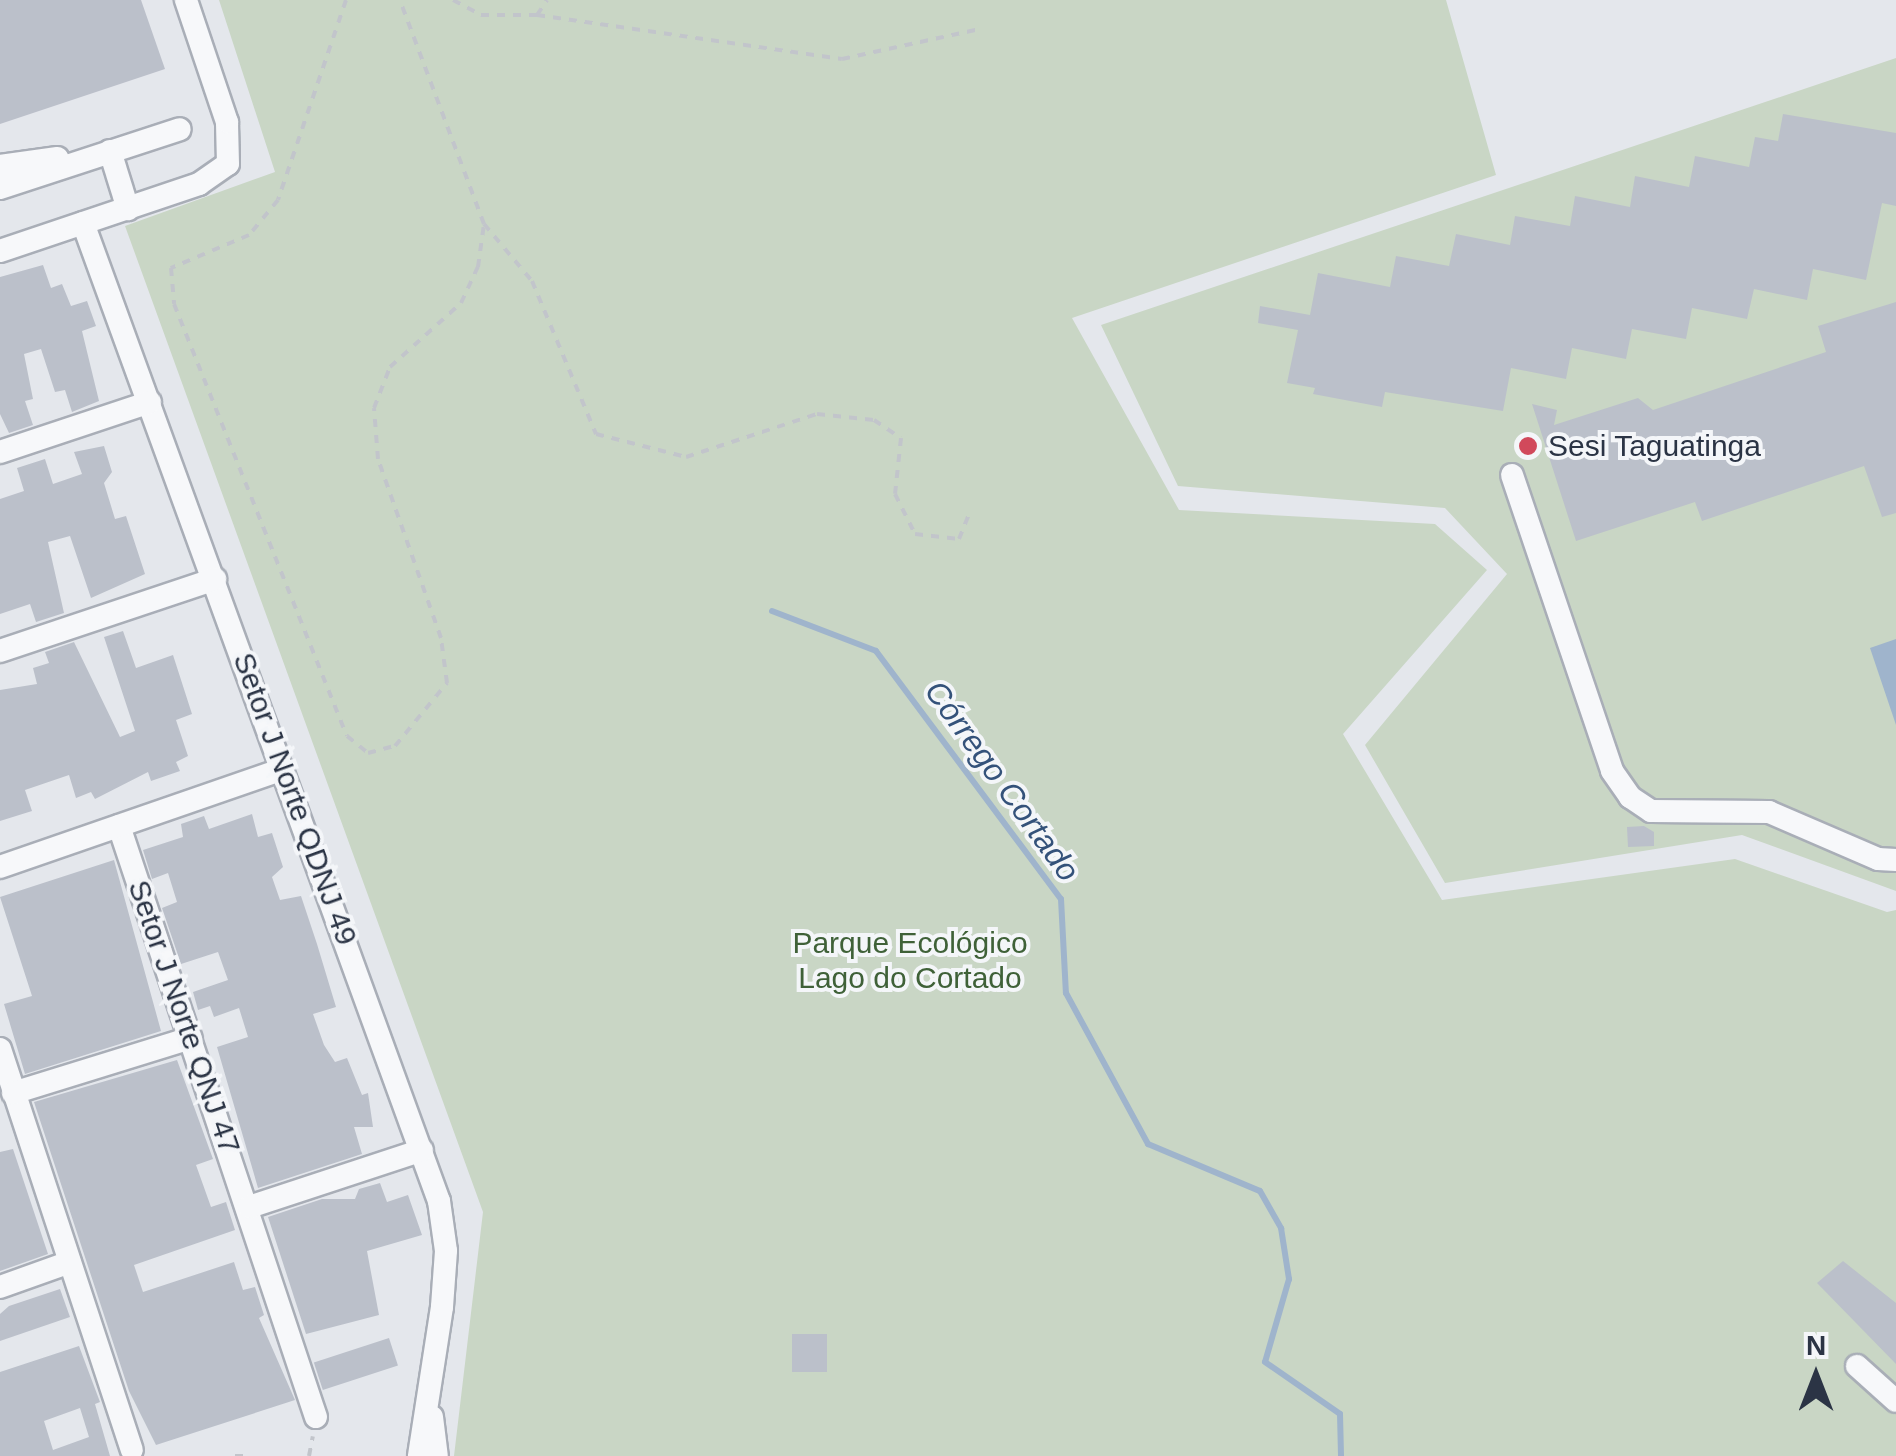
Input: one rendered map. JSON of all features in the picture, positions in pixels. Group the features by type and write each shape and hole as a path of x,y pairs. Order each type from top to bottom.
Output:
{"street":[{"path":"0,251 219,176 232,143 186,0"},
{"path":"0,188 180,129"},
{"path":"110,151 128,208"},
{"path":"0,166 110,151"},
{"name":"Setor J Norte QDNJ 49","path":"84,224 445,1222 446,1250 426,1384"},
{"path":"0,452 150,402"},
{"path":"1512,475 1612,770 1630,797 1651,811 1768,812 1878,859 1896,860"},
{"path":"0,651 215,579"},
{"path":"0,866 283,768"},
{"name":"Setor J Norte QNJ 47","path":"120,826 250,1208 316,1417"},
{"path":"14,1093 191,1038"},
{"path":"0,1049 132,1450"},
{"path":"250,1208 422,1150"},
{"path":"0,1287 70,1262"},
{"path":"1857,1366 1896,1401"},
{"path":"420,1456 426,1384"},
{"path":"426,1384 437,1456"}],"path":[{"path":"346,0 278,200 250,235 171,268 174,304 347,736 368,753 395,746 447,683 441,638 378,459 374,408 390,367 461,303 478,267 484,224"},
{"path":"400,0 484,224 532,281 596,434 686,456 817,414 874,420 901,438 895,494 915,534 959,540 970,512"},
{"path":"453,0 481,15 537,15 842,59 980,28"},
{"path":"537,15 548,0"},
{"path":"235,1456 245,1456"}],"green space":[{"name":"Parque Ecológico Lago do Cortado","path":"219,0 1446,0 1496,175 1072,318 1179,510 1435,524 1487,570 1343,734 1442,900 1735,859 1887,912 1896,910 1896,1456 454,1456 483,1212 125,226 275,172"},
{"name":"Sesi Taguatinga","path":"1896,58 1896,891 1742,835 1445,883 1365,745 1507,574 1445,508 1178,486 1101,325"}],"water":[{"path":"1896,639 1896,725 1870,648"}],"building":[{"path":"0,0 141,0 165,69 0,124"},
{"path":"1783,114 1896,133 1896,206 1882,203 1866,280 1813,269 1807,300 1754,289 1747,319 1692,308 1686,339 1632,329 1626,359 1572,348 1566,379 1511,368 1503,411 1385,392 1382,407 1313,394 1315,388 1287,383 1298,330 1258,323 1260,306 1310,315 1318,273 1390,287 1396,256 1449,266 1456,234 1510,245 1515,216 1570,226 1575,196 1630,207 1635,176 1689,187 1695,156 1749,167 1755,137 1778,141"},
{"path":"43,265 51,288 62,284 71,306 87,301 96,326 82,331 99,401 72,412 65,390 55,392 41,349 24,354 33,399 25,401 33,425 9,433 0,414 0,277"},
{"path":"1896,302 1896,513 1882,517 1864,466 1702,521 1695,502 1576,541 1532,404 1557,410 1554,425 1638,398 1653,410 1826,352 1818,326"},
{"path":"104,446 112,472 104,483 115,519 126,516 145,574 91,598 70,536 48,542 64,613 36,622 30,604 0,614 0,499 24,491 17,468 45,459 53,484 82,474 74,452"},
{"path":"123,631 136,668 173,655 192,714 176,720 188,756 176,762 180,771 151,781 148,772 95,799 91,792 76,798 69,775 25,790 32,811 0,821 0,690 37,684 33,668 49,663 45,652 74,642 120,737 135,731 104,637"},
{"path":"252,814 258,837 272,833 283,867 272,877 280,900 301,896 317,944 336,1007 313,1014 324,1045 335,1062 347,1058 362,1095 368,1093 373,1127 354,1127 362,1154 258,1188 217,1047 248,1037 239,1008 214,1017 210,1006 198,1010 193,992 228,980 218,952 181,964 162,908 177,902 168,873 152,879 143,850 183,837 181,824 204,816 209,829"},
{"path":"1644,826 1654,832 1654,846 1628,847 1627,827"},
{"path":"114,860 161,1031 25,1074 4,1004 32,996 0,897"},
{"path":"177,1060 213,1159 196,1165 211,1207 226,1202 235,1230 134,1265 143,1292 234,1262 243,1290 255,1287 264,1315 259,1318 295,1400 156,1445 129,1391 34,1102"},
{"path":"13,1149 48,1254 0,1271 0,1152"},
{"path":"380,1183 387,1202 408,1195 422,1235 367,1251 379,1315 306,1334 268,1217 322,1199 355,1199 359,1189"},
{"path":"1843,1261 1896,1303 1896,1364 1817,1283"},
{"path":"60,1289 70,1317 0,1341 0,1314 9,1306"},
{"path":"792,1334 827,1334 827,1372 792,1372"},
{"path":"389,1338 398,1366 323,1390 314,1362"},
{"path":"79,1346 100,1402 95,1404 110,1456 0,1456 0,1372","holes":["80,1408 89,1437 53,1450 44,1421"]}],"waterway":[{"name":"Córrego Cortado","path":"772,611 876,651 1061,899 1066,993 1148,1144 1260,1191 1281,1228 1289,1279 1265,1362 1340,1414 1341,1456"}],"place":[{"name":"Sesi Taguatinga","path":"1528,446"}]}
